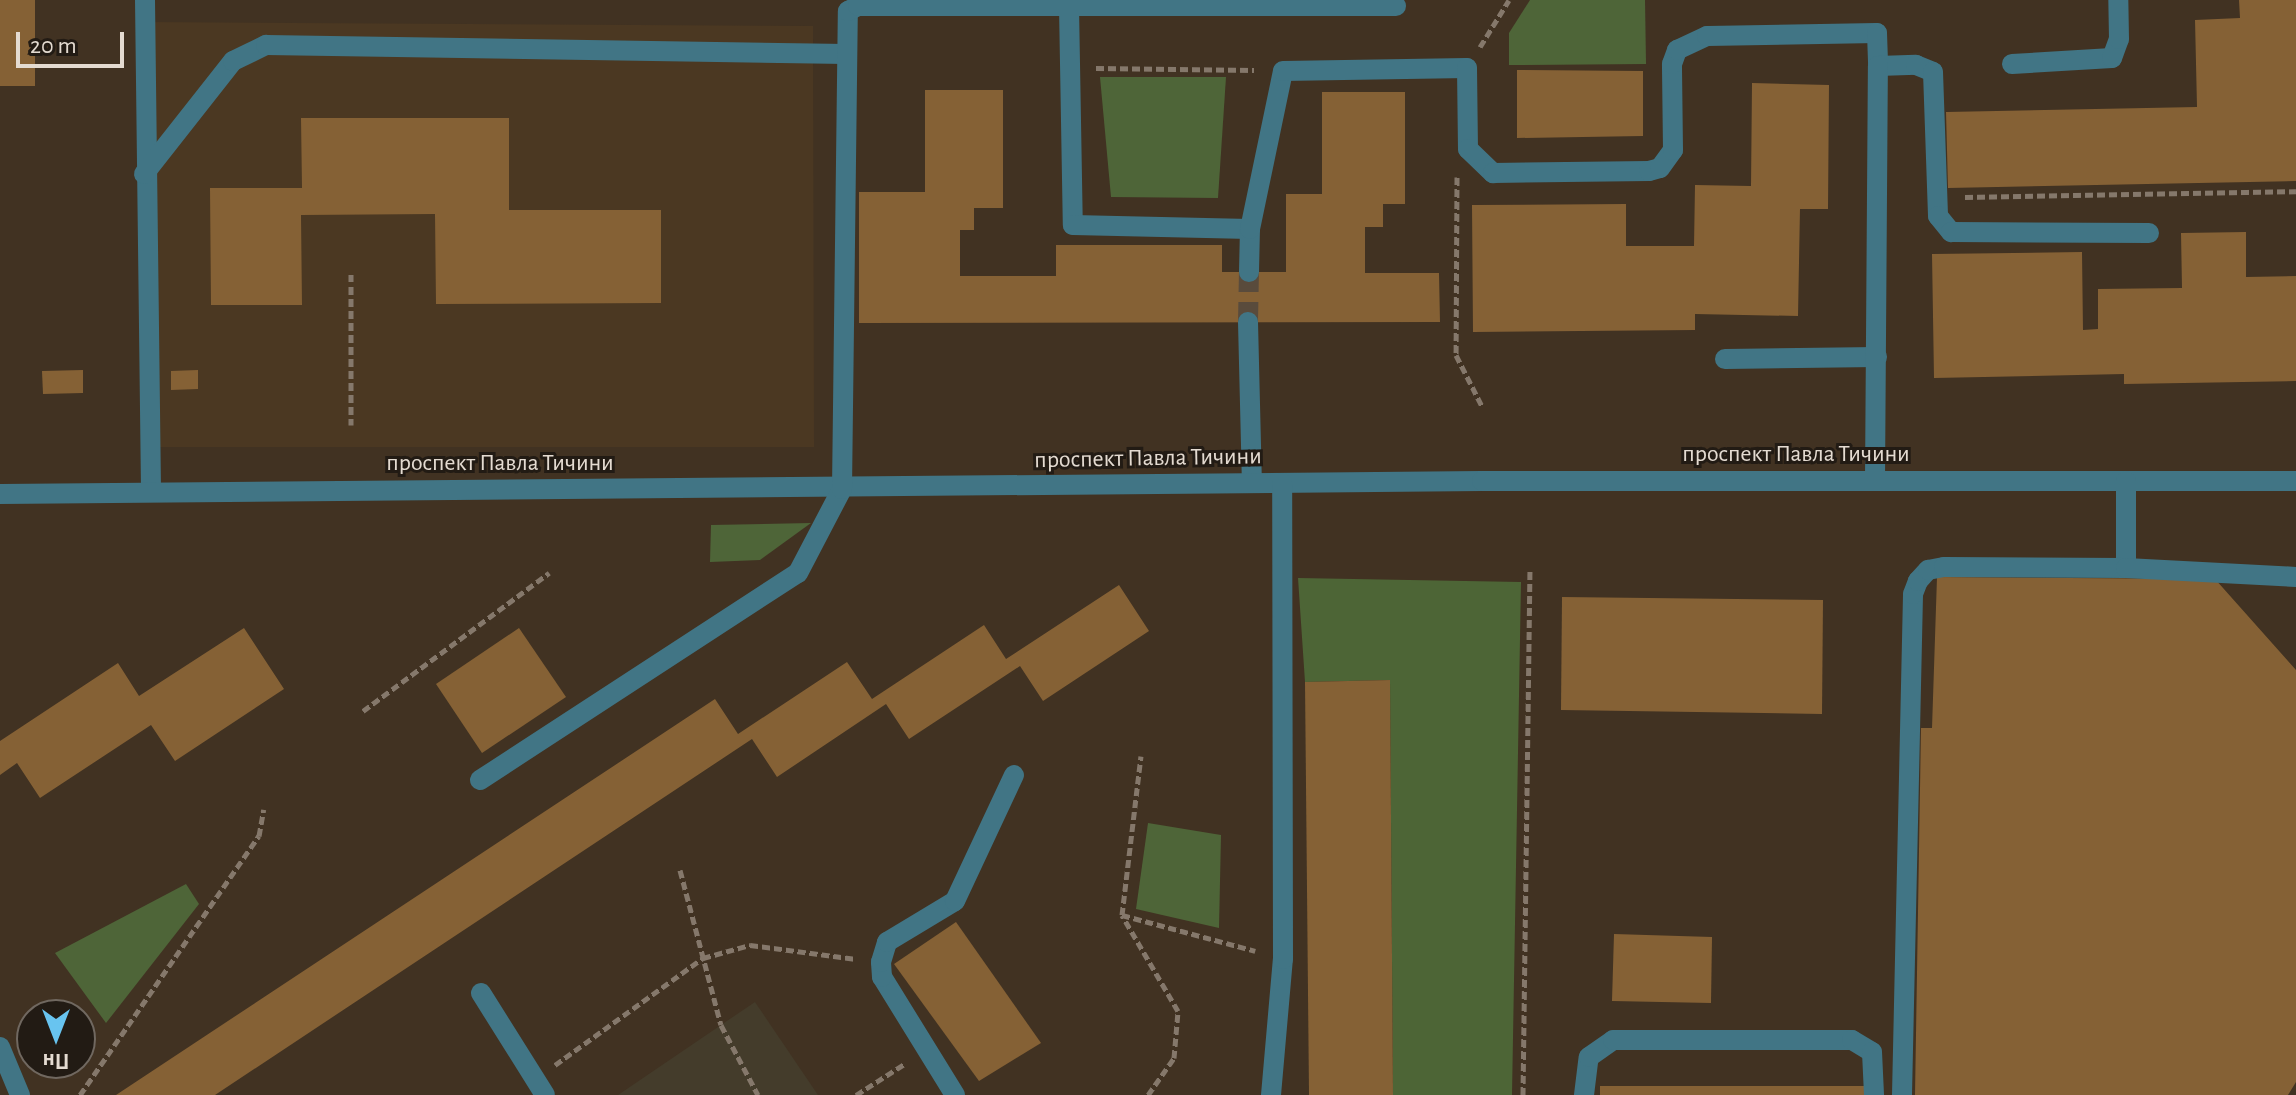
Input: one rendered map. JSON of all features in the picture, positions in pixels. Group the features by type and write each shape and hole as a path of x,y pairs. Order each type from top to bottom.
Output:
{"street":[{"path":"145,0 144,174 151,492"},
{"path":"2012,64 2112,58 2119,39 2118,0"},
{"path":"480,780 798,573 842,489 847,17 858,6 1396,6"},
{"path":"1069,6 1073,225 1250,229"},
{"path":"1249,272 1250,229 1283,71 1467,68 1468,149 1493,173 1660,168 1673,150 1672,64 1677,50 1707,36 1877,33 1875,481"},
{"path":"144,174 233,61 266,45 846,54"},
{"path":"1878,66 1916,65 1933,72 1942,225 1961,235 2149,233"},
{"path":"1248,322 1252,483"},
{"path":"1725,359 1877,357"},
{"path":"2126,481 2126,568"},
{"name":"проспект Павла Тичини","path":"0,494 1252,483 2296,481"},
{"path":"1271,1095 1283,959 1282,483"},
{"path":"1902,1095 1913,594 1918,581 1928,570 1944,567 2126,568 2296,577"},
{"path":"955,1095 882,977 881,962 887,942 955,901 1014,775"},
{"path":"481,993 540,1087"},
{"path":"1584,1095 1589,1057 1613,1040 1836,1040 1865,1043 1872,1052 1874,1095"},
{"path":"0,1047 20,1095"}],"path":[{"path":"1467,68 1509,0"},
{"path":"1072,67 1283,71"},
{"path":"1468,149 1457,159 1456,355 1482,406"},
{"path":"1938,197 2296,191"},
{"path":"351,274 351,425"},
{"path":"1523,1095 1530,568"},
{"path":"363,711 549,573"},
{"path":"1141,756 1122,915 1178,1011 1174,1058 1148,1095"},
{"path":"80,1095 259,836 264,809"},
{"path":"680,870 721,1025 758,1095"},
{"path":"1122,915 1283,959"},
{"path":"540,1087 703,958 750,945 881,962"},
{"path":"856,1095 926,1049"}],"shaded area":[{"path":"142,22 813,26 814,447 150,447"},
{"path":"755,1002 818,1095 618,1095 721,1025"}],"green space":[{"path":"1530,0 1645,0 1646,64 1509,65 1509,33"},
{"path":"1100,77 1226,77 1218,198 1111,197"},
{"path":"811,523 760,560 710,562 711,525"},
{"path":"1298,578 1521,582 1512,1095 1393,1095 1390,680 1305,682"},
{"path":"1148,823 1221,835 1219,928 1136,909"},
{"path":"186,884 199,904 106,1023 96,1009 96,999 89,999 55,953"}],"building":[{"path":"0,0 35,0 35,86 0,86"},
{"path":"2239,0 2296,0 2296,181 1948,188 1946,112 2197,107 2195,20 2240,18"},
{"path":"1517,70 1643,71 1643,136 1517,138"},
{"path":"1752,83 1829,85 1828,209 1800,209 1798,316 1695,314 1695,330 1473,332 1472,205 1626,204 1626,246 1694,246 1695,185 1751,186"},
{"path":"925,90 1003,90 1003,208 974,208 974,230 960,230 960,276 1056,276 1056,245 1222,245 1222,272 1286,272 1286,194 1322,194 1322,92 1405,92 1405,204 1383,204 1383,227 1365,227 1365,273 1439,273 1440,322 859,323 859,192 925,192"},
{"path":"301,118 509,118 509,210 661,210 661,303 436,304 435,214 301,215 302,305 211,305 210,188 302,188"},
{"path":"2246,232 2246,277 2296,276 2296,381 2124,384 2124,374 1934,378 1932,254 2082,252 2083,330 2098,329 2098,289 2182,288 2181,233"},
{"path":"83,370 83,393 43,394 42,371"},
{"path":"198,370 198,389 171,390 171,371"},
{"path":"1937,577 2215,579 2296,670 2296,1082 2288,1095 1915,1095 1921,728 1932,728"},
{"path":"1119,585 1149,631 1043,701 1020,666 909,739 886,704 777,777 752,739 215,1095 116,1095 715,699 738,734 847,662 872,699 984,625 1006,659"},
{"path":"1562,597 1823,600 1822,714 1561,710"},
{"path":"244,628 284,689 175,761 151,725 40,798 17,763 0,775 0,741 118,663 139,696"},
{"path":"519,628 566,697 482,753 436,684"},
{"path":"1390,680 1393,1095 1309,1095 1305,682"},
{"path":"956,922 1041,1043 979,1081 894,964"},
{"path":"1614,934 1712,937 1711,1003 1612,1001"},
{"path":"1600,1086 1865,1086 1865,1095 1600,1095"}],"tunnel":[{"path":"1248,322 1249,272"}]}
